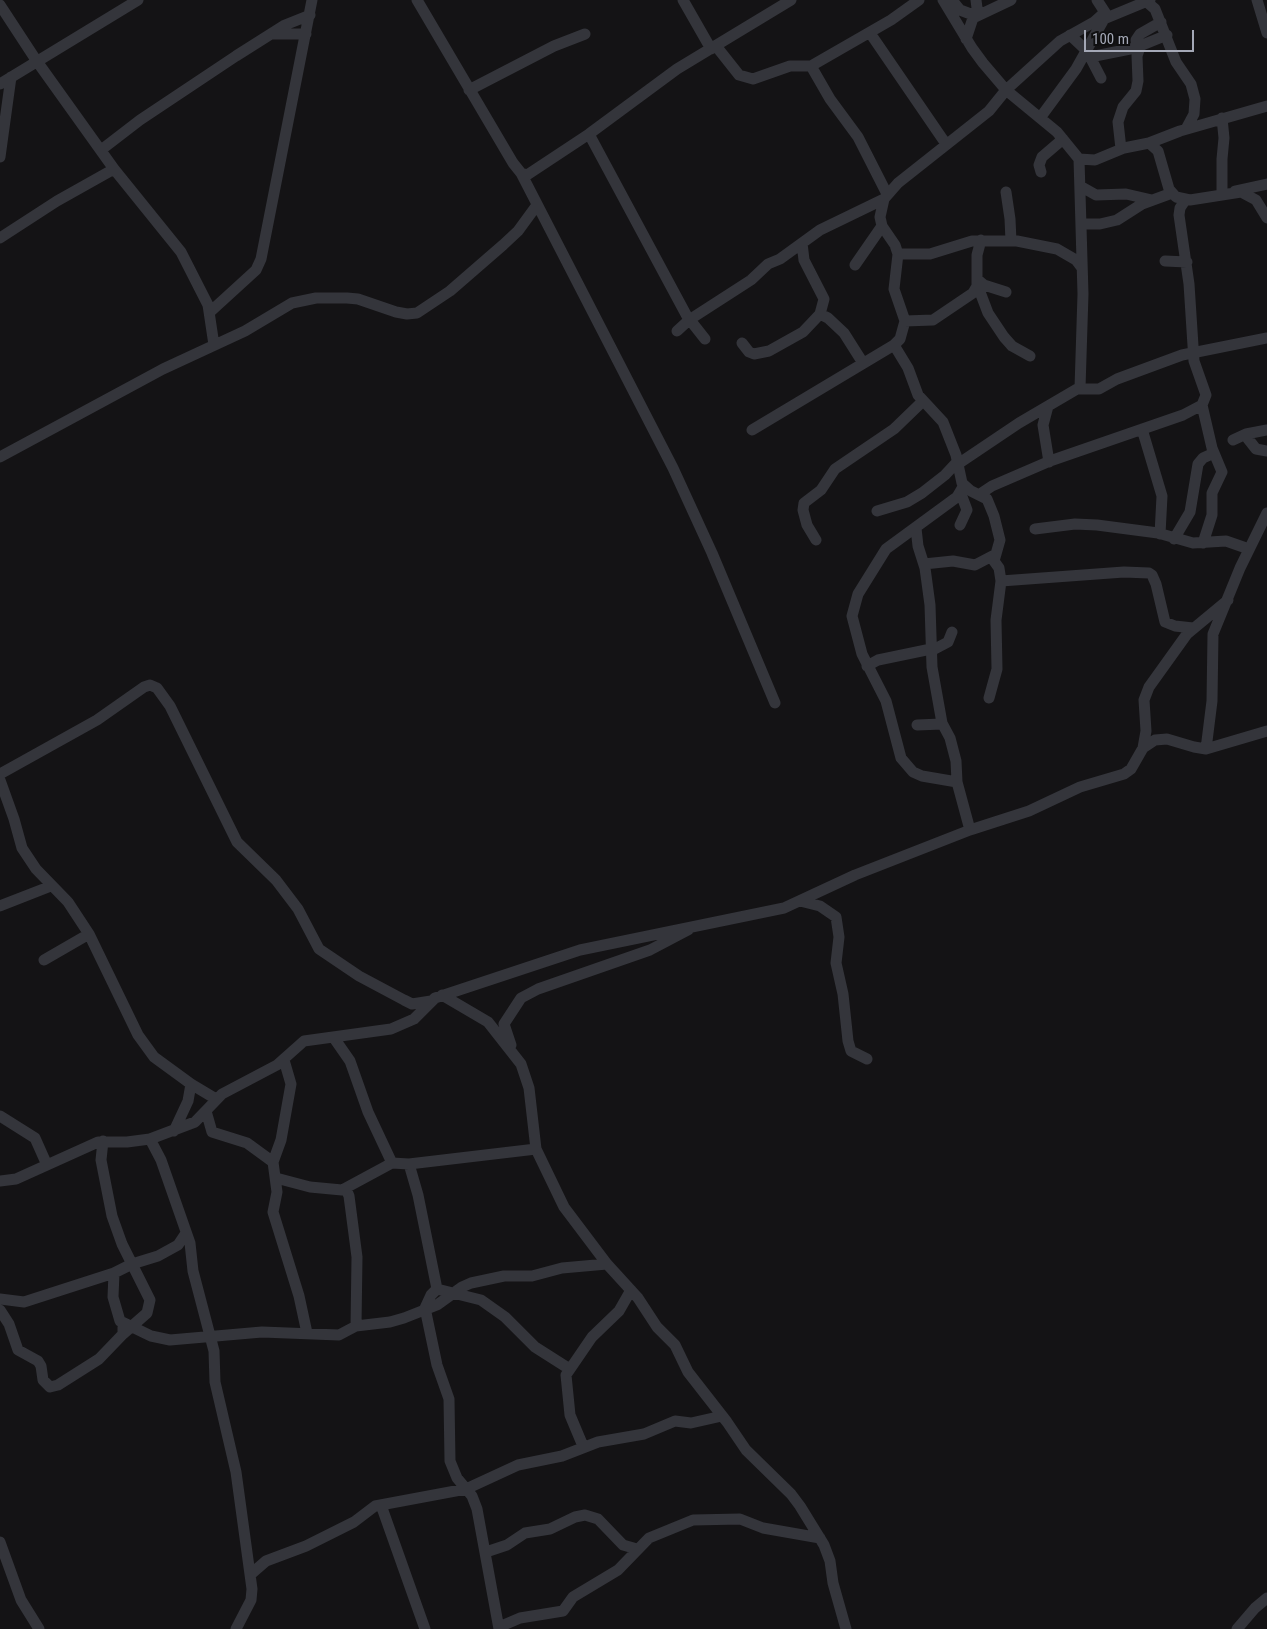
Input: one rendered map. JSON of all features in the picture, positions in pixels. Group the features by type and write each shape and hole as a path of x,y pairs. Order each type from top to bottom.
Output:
{"street":[{"path":"0,84 36,60 90,31 138,0"},
{"path":"210,312 256,270 261,259 312,0"},
{"path":"417,0 468,90 521,172 537,206 570,265 673,468 712,553 775,702"},
{"path":"683,0 713,47 733,68 748,79 790,66 811,66 870,33 919,0"},
{"path":"521,172 531,174 678,69 791,0"},
{"path":"943,0 966,39 1006,90 1063,139 1079,158 1082,268 1080,388"},
{"path":"952,0 960,10 978,15"},
{"path":"976,0 978,15"},
{"path":"966,39 969,25 978,15 1011,0"},
{"path":"1097,0 1106,15"},
{"path":"1257,0 1267,33"},
{"path":"677,331 689,320 737,290 768,264 780,259 820,230 886,196 946,144 989,112 1006,90 1060,41 1106,15 1153,3 1176,62 1191,84 1195,99 1194,112 1186,129"},
{"path":"0,4 36,60 114,169 181,252 210,312 214,345"},
{"path":"101,150 140,120 272,34 310,15"},
{"path":"1040,118 1088,54 1106,15"},
{"path":"1121,149 1118,122 1123,107 1136,91 1138,81 1138,47 1136,40 1140,34 1161,22"},
{"path":"870,33 946,144"},
{"path":"272,34 306,34"},
{"path":"468,90 554,46 585,34"},
{"path":"1070,35 1088,54 1100,78"},
{"path":"1088,54 1138,47 1167,35"},
{"path":"752,430 894,346 900,339 905,321 894,289 898,254 895,245 882,226 880,216 886,196 857,136 830,99 811,66"},
{"path":"0,157 11,77"},
{"path":"1079,158 1094,160 1121,149 1149,143 1186,129 1267,106"},
{"path":"1194,112 1202,120 1210,122"},
{"path":"1222,118 1224,138 1222,159 1226,193"},
{"path":"589,134 689,320 705,339"},
{"path":"1041,172 1039,165 1042,157 1063,139"},
{"path":"1149,143 1158,151 1172,193 1181,200 1241,192 1256,200 1267,218"},
{"path":"0,238 57,201 114,169"},
{"path":"1226,193 1248,186 1267,184"},
{"path":"1080,186 1096,194 1126,194 1152,200"},
{"path":"1006,192 1011,241"},
{"path":"1081,224 1100,224 1117,220 1152,200 1172,193"},
{"path":"980,494 992,486 1049,462 1193,411 1202,405 1206,395 1195,369 1187,262 1179,215 1180,208 1186,200"},
{"path":"0,457 270,317 292,303 316,298 358,299 396,312 417,313 450,291 518,231 537,206"},
{"path":"855,265 882,226"},
{"path":"898,254 930,254 962,243 981,240 1011,241 1057,250 1076,260 1082,268"},
{"path":"981,240 977,255 978,282 988,313 1012,346 1030,356"},
{"path":"742,343 749,352 754,354 769,351 803,332 820,314 824,300 804,260 802,243"},
{"path":"1165,261 1187,262"},
{"path":"905,321 933,320 974,293 978,282"},
{"path":"978,282 1006,292"},
{"path":"820,314 828,318 844,333 863,363"},
{"path":"877,511 904,504 922,494 958,463 1080,388 1099,389 1117,379 1194,353 1267,338"},
{"path":"894,346 908,368 915,390 943,422 958,463 967,510 960,524"},
{"path":"816,540 807,525 803,510 804,503 821,490 835,469 894,429 923,401"},
{"path":"1202,405 1222,476 1212,492 1212,515 1203,542"},
{"path":"1048,406 1043,425 1049,462"},
{"path":"1142,429 1162,496 1160,534"},
{"path":"1233,440 1267,430"},
{"path":"1245,435 1256,449 1267,451"},
{"path":"1174,540 1190,512 1200,461 1214,453"},
{"path":"962,490 980,494 990,502 1000,540 994,561 999,568 1001,581 996,620 997,668 989,698"},
{"path":"957,782 922,776 913,772 901,758 886,701 867,666 853,623 852,611 856,599 886,549 898,538 916,528 962,490"},
{"path":"1206,749 1212,701 1213,634 1249,549 1267,513"},
{"path":"1035,529 1075,524 1097,525 1160,534 1174,540 1193,543 1226,541 1249,549"},
{"path":"916,528 918,546 924,564 931,613 931,650 942,724 950,738 956,761 957,782 970,830"},
{"path":"924,564 953,561 974,565 996,554"},
{"path":"1001,581 1124,572 1149,573 1156,584 1165,622 1175,626 1193,628"},
{"path":"0,774 97,720 144,687 150,685 157,688 170,706 237,842 276,880 298,909 319,949 359,976 412,1004 430,1001 442,995 580,950 771,911 800,901 854,874 1029,810 1080,787 1124,774 1131,769 1143,748 1146,731 1144,700 1148,687 1193,628 1228,600"},
{"path":"867,666 878,660 931,650 948,642 952,632"},
{"path":"918,726 942,724"},
{"path":"1143,748 1155,740 1168,739 1206,749 1267,731"},
{"path":"0,780 22,848 36,869 68,902 89,934 138,1035 154,1057 191,1084 216,1099"},
{"path":"0,906 51,886"},
{"path":"800,901 820,906 836,917 839,937 836,963 843,994 848,1040 851,1051 867,1059"},
{"path":"513,1052 504,1026 521,998 538,989 650,950 700,924"},
{"path":"44,960 89,934"},
{"path":"442,995 488,1022 521,1064 529,1088 536,1149 564,1207 607,1264 632,1290 657,1327 675,1345 688,1372 746,1450 791,1494 820,1538 830,1560 832,1578 846,1629"},
{"path":"2,1181 47,1165 103,1141 127,1142 156,1138 196,1122 216,1099 232,1088 284,1060 304,1042 398,1027 418,1016 430,1001"},
{"path":"334,1038 350,1061 368,1112 392,1163"},
{"path":"284,1060 290,1074 290,1092 277,1154 273,1162 276,1178 274,1220 284,1246 307,1333"},
{"path":"174,1131 188,1101 191,1084"},
{"path":"206,1111 212,1132 247,1143 273,1162"},
{"path":"0,1116 35,1138 47,1165"},
{"path":"156,1138 158,1152 186,1233 193,1271 212,1338 215,1378 236,1472 247,1537 247,1562 251,1574 252,1596 236,1629"},
{"path":"0,1310 9,1324 18,1350 38,1361 41,1366 42,1380 50,1387 58,1385 99,1359 127,1328 146,1313 150,1300 132,1264 112,1216 101,1160 103,1141"},
{"path":"276,1178 321,1189 346,1189 392,1163 409,1164 536,1149"},
{"path":"80,1150 92,1153 101,1160"},
{"path":"409,1164 418,1195 437,1289"},
{"path":"346,1189 349,1196 357,1257 356,1326"},
{"path":"0,1299 18,1303 24,1302 114,1272 158,1256 178,1245 186,1233"},
{"path":"114,1272 114,1297 120,1320 127,1328 170,1340 212,1338 231,1334 288,1332 339,1335 356,1326 397,1320 436,1305 465,1286 504,1276 532,1276 562,1268 607,1264"},
{"path":"437,1289 482,1300 535,1347 568,1368"},
{"path":"437,1289 431,1294 425,1308 437,1366 449,1399 450,1461 457,1478 472,1496 477,1509 499,1628 520,1618 563,1611 573,1596 618,1570 651,1537 699,1520 740,1519 763,1528 820,1538"},
{"path":"568,1368 574,1365 597,1331 619,1310 632,1290"},
{"path":"288,1332 304,1320"},
{"path":"568,1368 565,1382 567,1402 570,1415 583,1446"},
{"path":"251,1574 266,1561 306,1546 354,1522 369,1508 466,1488 518,1465 562,1456 583,1446 644,1434 675,1421 691,1423 722,1416"},
{"path":"380,1506 425,1629"},
{"path":"486,1552 507,1545 525,1533 550,1529 575,1517 585,1515 598,1519 623,1544 637,1549"},
{"path":"0,1542 21,1600 39,1629"},
{"path":"1237,1629 1255,1608 1267,1598"}]}
